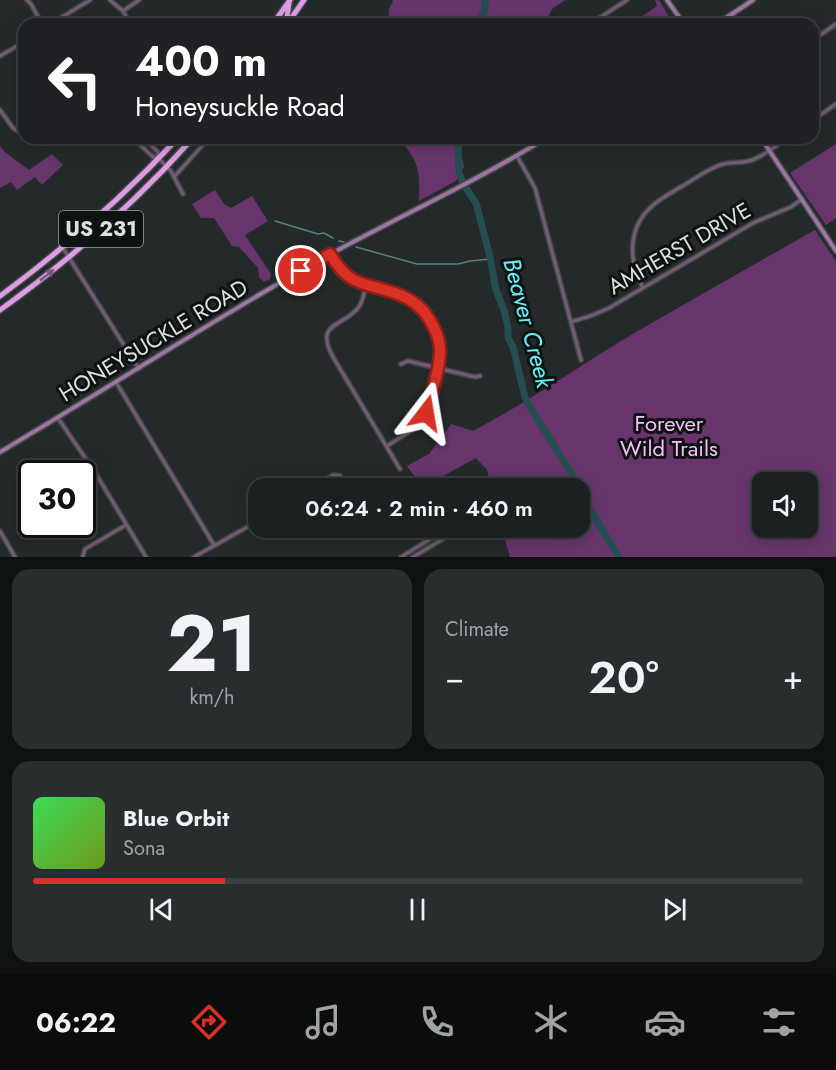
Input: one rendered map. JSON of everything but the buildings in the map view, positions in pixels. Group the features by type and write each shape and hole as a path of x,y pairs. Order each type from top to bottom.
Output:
{"highway":[{"path":"291,18 304,0"},
{"path":"287,18 289,1"},
{"path":"279,18 289,1"},
{"name":"US 231","path":"0,296 62,248 173,144"},
{"name":"US 231","path":"0,310 69,257 122,210 188,144"}],"main road":[{"path":"667,0 680,18"},
{"path":"726,18 753,0"},
{"name":"HONEYSUCKLE ROAD","path":"0,452 330,254 536,144"},
{"path":"765,144 836,251"}],"street":[{"path":"27,0 39,18"},
{"path":"61,18 90,0"},
{"path":"110,0 123,11 127,18"},
{"path":"123,11 139,0"},
{"path":"599,18 627,0"},
{"path":"819,36 836,24"},
{"path":"0,56 18,46"},
{"path":"819,116 836,104"},
{"path":"0,110 18,131"},
{"path":"139,144 167,167 183,194"},
{"path":"150,144 158,152 159,159"},
{"path":"174,177 204,144"},
{"path":"643,288 634,266 632,252 635,233 645,213 661,199 714,168 728,163 747,162 778,144"},
{"path":"517,156 535,188 581,360"},
{"name":"AMHERST DRIVE","path":"571,322 601,312 753,223 791,207 802,199"},
{"path":"62,248 139,369"},
{"path":"330,254 348,277 414,302 431,323 440,346 428,406 421,422 387,446"},
{"path":"366,285 359,307 330,330 327,335 327,345 400,469"},
{"path":"401,364 408,361 475,377 480,376"},
{"path":"116,382 214,545"},
{"path":"58,418 96,474 146,557"},
{"path":"328,478 333,475 340,476"},
{"path":"83,556 85,549 126,525"},
{"path":"194,557 248,526"},
{"path":"0,531 15,557"},
{"path":"401,557 432,538"},
{"path":"413,557 445,538"}],"green space":[{"path":"392,0 565,0 552,9 548,18 389,18"},
{"path":"655,0 659,0 668,18 640,18 657,6"},
{"path":"403,144 462,144 464,167 456,181 419,201 417,166"},
{"path":"836,144 836,218 826,225 790,173"},
{"path":"0,146 29,170 52,154 63,165 42,185 35,177 17,190 11,182 0,188"},
{"path":"215,190 224,204 231,208 252,196 268,221 245,235 271,274 270,279 264,282 259,277 258,268 239,247 232,246 214,218 201,218 192,204"},
{"name":"Forever Wild Trails","path":"815,230 836,261 836,557 510,557 505,538 590,538 590,478 489,478 487,470 476,458 438,478 416,478 407,466 429,454 451,424 473,431 693,299"}],"waterway":[{"name":"Beaver Creek","path":"481,18 485,9 485,0"},
{"name":"Beaver Creek","path":"458,144 459,172 462,181"},
{"name":"Beaver Creek","path":"466,188 476,203 496,290 504,310 508,338 513,347 525,397 619,557"},
{"path":"275,221 318,234 324,233 333,238"},
{"path":"339,241 344,242"},
{"path":"356,247 417,264 458,264 490,259"}],"route":[{"path":"301,271 330,254 352,280 395,293 419,306 431,323 440,346 426,413"}]}
